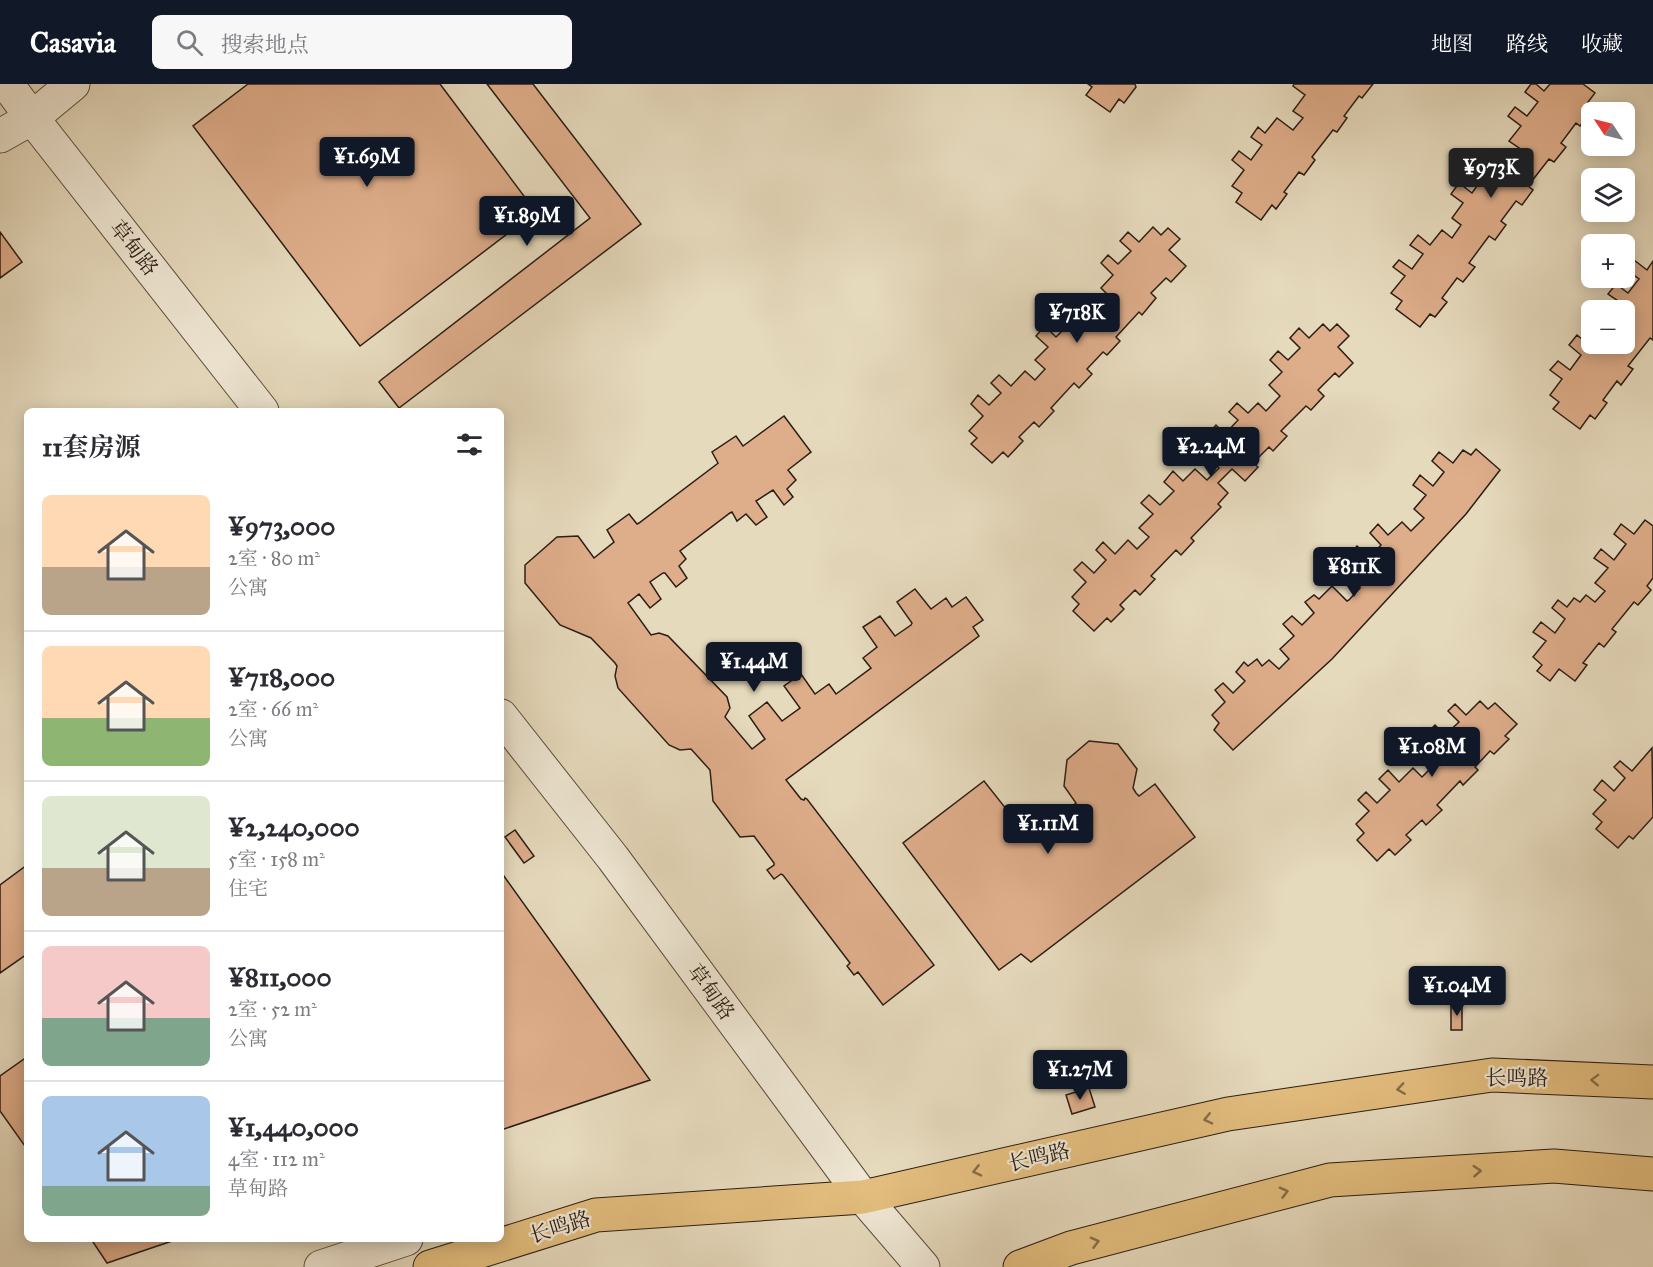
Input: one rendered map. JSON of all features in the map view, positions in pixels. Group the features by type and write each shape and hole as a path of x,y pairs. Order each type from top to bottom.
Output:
{"main road":[{"name":"长鸣路","path":"430,1267 596,1215 863,1197 1228,1114 1492,1075 1653,1082"},
{"path":"1020,1267 1071,1248 1330,1180 1554,1166 1653,1173"}],"street":[{"name":"草甸路","path":"7,84 260,408"},
{"path":"0,136 32,118 73,84"},
{"name":"草甸路","path":"504,720 613,858 863,1197 923,1267"},
{"path":"321,1267 397,1242"}],"building":[{"path":"248,84 440,84 536,212 360,346 193,126"},
{"path":"487,84 533,84 641,224 399,408 379,382 381,380 590,218"},
{"path":"1088,84 1135,84 1136,87 1124,103 1119,99 1110,112 1086,95 1092,87"},
{"path":"1294,84 1373,84 1362,98 1359,96 1344,116 1347,118 1337,132 1333,130 1312,157 1315,160 1304,175 1299,172 1284,192 1287,194 1276,209 1272,205 1261,220 1236,202 1242,193 1232,186 1244,170 1232,160 1239,151 1251,160 1262,145 1251,137 1258,127 1265,133 1277,118 1293,130 1303,118 1293,111 1305,95 1293,86"},
{"path":"1531,84 1536,84 1544,91 1550,84 1583,84 1595,93 1588,102 1581,102 1581,125 1576,123 1561,143 1566,147 1554,162 1549,159 1528,186 1533,190 1522,205 1516,201 1501,221 1506,225 1495,240 1489,236 1469,263 1475,267 1463,282 1457,278 1442,298 1447,302 1435,317 1430,314 1420,327 1396,309 1402,301 1391,293 1405,276 1393,267 1399,260 1412,269 1423,254 1410,245 1418,235 1430,245 1442,230 1452,238 1461,225 1452,218 1463,203 1451,194 1459,183 1472,193 1482,179 1469,169 1476,159 1489,169 1501,153 1510,160 1519,148 1509,141 1521,126 1508,116 1515,107 1527,116 1538,102 1525,92"},
{"path":"1153,227 1161,235 1168,228 1180,239 1169,250 1186,266 1171,282 1166,278 1151,293 1156,298 1142,315 1139,312 1116,337 1120,341 1107,355 1103,352 1087,369 1092,374 1079,388 1074,383 1051,408 1054,411 1039,427 1034,422 1019,437 1023,441 1008,457 1003,452 992,463 971,444 977,438 969,431 983,416 971,404 978,395 989,405 1001,393 991,383 999,375 1011,386 1025,371 1035,380 1045,369 1035,360 1048,347 1036,336 1045,326 1056,337 1069,324 1057,313 1065,304 1076,315 1090,300 1099,309 1110,297 1101,288 1113,275 1101,263 1108,255 1118,264 1131,251 1120,241 1128,232 1139,242"},
{"path":"0,232 22,262 0,278"},
{"path":"1635,261 1647,270 1653,261 1653,340 1650,338 1628,366 1633,369 1621,385 1617,381 1603,400 1607,403 1595,419 1590,415 1580,429 1553,409 1559,402 1550,395 1562,379 1550,370 1558,361 1570,370 1581,355 1569,345 1577,335 1581,338 1581,354 1635,354 1635,300 1617,300 1608,294 1613,288 1621,288 1628,293 1635,288 1639,279 1635,276"},
{"path":"1323,324 1330,331 1337,324 1349,336 1338,347 1353,363 1339,377 1335,373 1318,390 1324,396 1311,410 1306,406 1281,431 1287,436 1273,451 1269,447 1253,463 1258,467 1245,481 1232,469 1218,483 1228,493 1218,504 1221,507 1191,538 1194,541 1181,555 1176,550 1151,576 1155,579 1140,595 1135,590 1120,605 1124,609 1111,622 1107,618 1094,631 1073,611 1079,604 1072,597 1086,582 1074,570 1082,562 1094,573 1106,560 1096,550 1103,542 1115,554 1128,540 1137,549 1149,537 1139,528 1153,514 1141,503 1149,495 1160,505 1174,491 1164,482 1173,471 1183,481 1195,469 1207,480 1219,468 1208,456 1219,445 1208,434 1216,425 1225,434 1238,420 1229,412 1237,403 1248,413 1258,403 1266,411 1280,396 1269,385 1282,372 1270,360 1278,351 1288,360 1300,348 1290,338 1299,328 1309,338"},
{"path":"784,416 811,452 788,470 796,480 787,489 793,497 784,505 773,490 756,501 767,517 756,525 746,514 737,521 732,512 730,513 680,551 686,559 679,566 687,578 676,587 663,573 650,582 661,599 650,608 639,594 628,603 651,635 659,633 668,636 727,697 730,708 725,717 752,749 765,739 749,716 767,702 782,721 800,708 784,686 801,674 815,694 829,684 836,694 871,668 863,658 877,647 863,627 880,616 895,636 911,625 912,623 897,602 915,589 931,609 946,598 952,607 966,597 983,620 973,627 979,636 786,780 801,799 807,799 934,965 883,1005 858,972 854,975 847,966 850,963 783,875 774,879 767,870 774,863 754,836 740,837 713,801 710,770 691,749 680,750 669,745 618,688 615,663 591,638 560,625 525,583 525,565 557,537 578,536 594,558 614,542 607,530 629,514 637,524 639,523 717,464 712,452 736,436 743,446"},
{"path":"1476,449 1500,470 1466,514 1332,659 1233,750 1214,730 1219,723 1212,715 1225,702 1215,690 1223,683 1233,693 1245,681 1236,672 1244,662 1248,666 1257,659 1262,666 1269,660 1279,669 1289,659 1280,649 1294,636 1283,624 1292,616 1302,625 1314,613 1305,602 1314,595 1319,599 1332,586 1347,601 1349,600 1360,588 1349,579 1361,567 1349,555 1357,546 1370,557 1381,545 1370,533 1378,524 1388,535 1402,522 1411,531 1424,518 1414,509 1426,495 1413,485 1420,475 1433,486 1444,472 1432,461 1439,452 1453,463 1463,450 1471,455"},
{"path":"1645,520 1653,526 1653,578 1647,586 1651,590 1638,605 1634,602 1612,629 1616,632 1604,647 1599,643 1583,663 1587,665 1575,681 1559,669 1550,681 1537,671 1542,665 1533,657 1546,641 1533,632 1541,622 1555,633 1565,619 1552,608 1558,600 1567,607 1574,598 1580,602 1586,595 1595,602 1605,591 1595,583 1608,568 1594,558 1601,549 1614,560 1626,544 1614,534 1621,524 1634,534"},
{"path":"1480,701 1488,709 1495,703 1517,724 1505,736 1509,739 1494,754 1490,751 1475,767 1478,770 1463,785 1460,781 1437,805 1442,810 1426,825 1422,820 1406,835 1411,840 1395,855 1389,849 1377,861 1357,840 1364,833 1356,824 1369,811 1358,800 1366,792 1377,803 1390,790 1379,779 1388,770 1399,782 1413,768 1422,777 1433,766 1424,757 1437,743 1427,733 1435,725 1445,735 1459,722 1448,711 1455,704 1466,715"},
{"path":"1089,741 1118,744 1137,769 1133,788 1136,793 1139,796 1155,784 1195,837 1031,962 1021,954 999,970 903,843 984,781 1030,839 1076,803 1064,786 1067,760"},
{"path":"1652,748 1653,817 1633,839 1629,836 1618,848 1596,829 1602,822 1593,814 1606,800 1594,790 1602,780 1614,791 1625,778 1614,767 1620,761 1632,771"},
{"path":"515,830 534,856 524,863 505,837"},
{"path":"24,867 24,956 0,973 0,885"},
{"path":"504,876 650,1080 504,1129"},
{"path":"1462,1004 1462,1030 1451,1030 1451,1005"},
{"path":"24,1059 24,1145 0,1111 0,1076"},
{"path":"1089,1088 1095,1107 1072,1114 1066,1095"},
{"path":"93,1242 169,1242 107,1263"}]}
